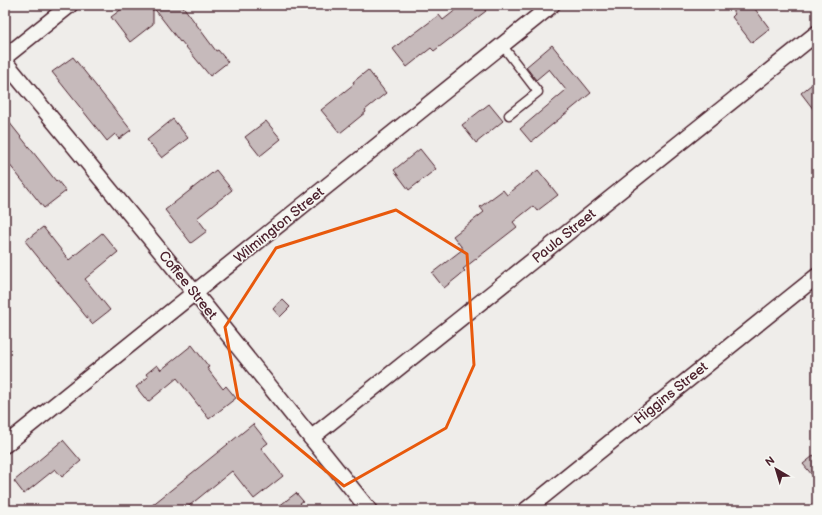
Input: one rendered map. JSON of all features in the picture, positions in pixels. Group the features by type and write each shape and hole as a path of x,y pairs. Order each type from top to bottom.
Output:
{"street":[{"path":"5,57 70,5"},
{"name":"Wilmington Street","path":"5,445 552,5"},
{"name":"Paula Street","path":"311,438 817,33"},
{"name":"Coffee Street","path":"5,62 194,292 369,510"},
{"name":"Higgins Street","path":"526,510 817,276"}],"lane":[{"path":"502,45 538,92 509,115"}],"highlighted area":[{"path":"396,210 467,254 474,365 446,428 344,486 238,398 225,327 276,248"}],"building":[{"path":"127,5 182,5 216,51 218,50 228,62 210,76 181,41 180,42 153,7 153,24 130,42 111,17"},
{"path":"462,5 481,5 486,11 434,51 431,48 407,67 393,49 439,15 443,20"},
{"path":"728,5 752,5 770,29 752,43 732,17 735,14"},
{"path":"552,45 591,93 531,142 520,129 566,90 549,69 536,80 526,67"},
{"path":"73,57 131,130 119,139 115,134 107,141 52,72"},
{"path":"368,70 386,93 365,110 366,112 340,133 321,110 354,84 353,82"},
{"path":"817,80 817,114 801,93"},
{"path":"489,104 503,121 476,143 462,125"},
{"path":"5,117 56,181 57,180 66,191 44,208 5,159"},
{"path":"173,119 188,138 162,158 147,140"},
{"path":"266,121 281,139 260,156 245,137"},
{"path":"420,149 436,169 409,190 394,170"},
{"path":"216,170 232,190 197,218 207,231 191,243 165,210"},
{"path":"538,170 558,195 537,211 533,206 513,222 517,227 463,269 465,271 444,288 432,273 463,249 453,236 484,212 480,207 503,190 507,195"},
{"path":"43,227 69,260 102,233 118,252 85,279 110,310 92,324 25,241"},
{"path":"282,299 290,307 280,317 273,309"},
{"path":"192,345 209,367 207,368 223,389 226,386 236,398 209,419 177,378 148,402 136,387 148,377 146,374 157,365 161,370"},
{"path":"253,424 268,443 261,448 283,476 254,499 232,471 184,510 146,510"},
{"path":"63,440 81,461 62,477 55,469 24,494 14,481"},
{"path":"817,453 817,481 803,464"},
{"path":"296,493 303,501 300,503 305,510 274,510"}]}
